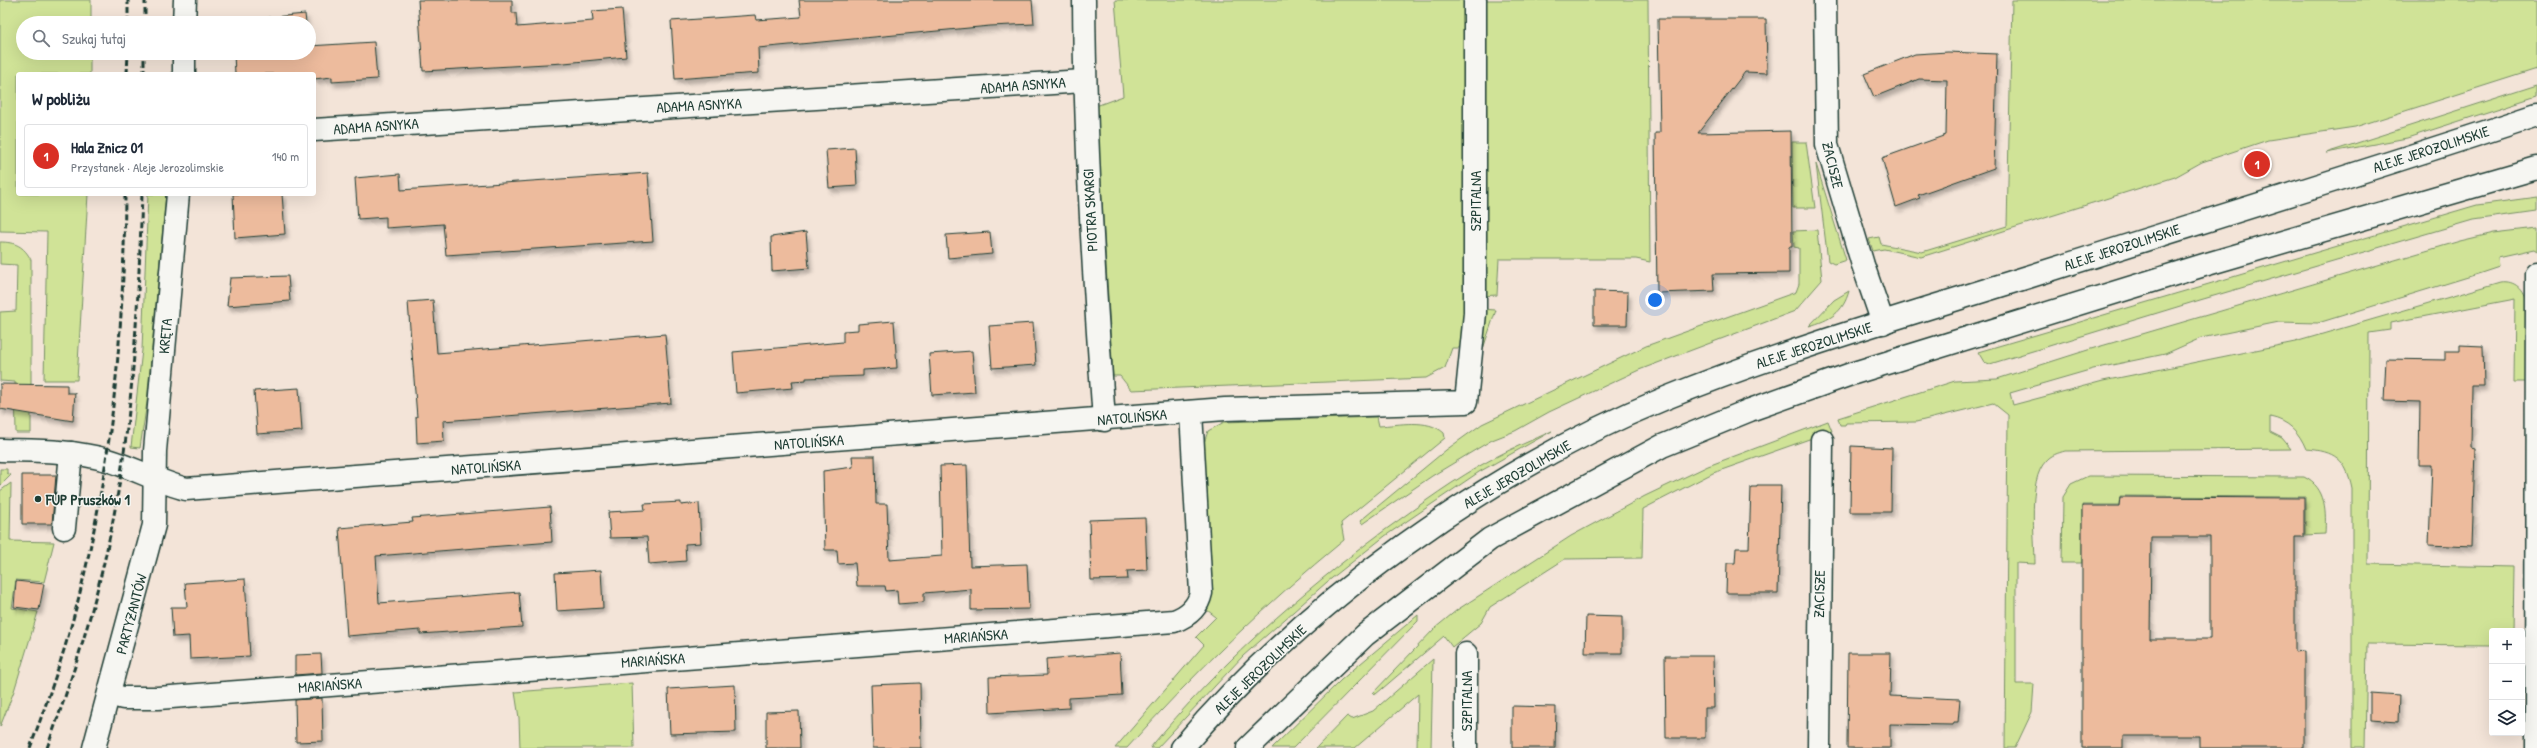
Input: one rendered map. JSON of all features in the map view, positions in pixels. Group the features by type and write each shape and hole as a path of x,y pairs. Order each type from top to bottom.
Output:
{"street":[{"path":"184,16 185,0"},
{"name":"PIOTRA SKARGI","path":"1084,0 1084,81 1092,242 1104,420"},
{"name":"SZPITALNA","path":"1466,402 1474,313 1475,0"},
{"name":"ZACISZE","path":"1825,0 1827,145 1862,265 1883,322"},
{"path":"184,60 184,72"},
{"name":"ADAMA ASNYKA","path":"316,130 1084,81"},
{"name":"ALEJE JEROZOLIMSKIE","path":"1182,748 1260,666 1318,614 1405,545 1467,503 1578,439 1665,399 1769,360 1883,322 2537,115"},
{"path":"1248,748 1365,634 1484,544 1547,506 1662,446 1750,410 1854,373 2204,265 2537,168"},
{"name":"KRĘTA","path":"155,478 155,451 178,196"},
{"path":"2536,748 2537,273"},
{"name":"NATOLIŃSKA","path":"0,450 71,453 106,460 186,489 1104,420 1225,409 1466,402"},
{"name":"MARIAŃSKA","path":"109,694 123,698 158,698 1151,624 1180,619 1195,608 1199,602 1201,593 1191,412"},
{"name":"ZACISZE","path":"1819,748 1822,440"},
{"path":"64,528 71,453"},
{"name":"PARTYZANTÓW","path":"94,748 151,539 154,525 155,478"},
{"name":"SZPITALNA","path":"1466,654 1466,748"}],"green space":[{"path":"0,0 91,0 91,16 16,16 16,60 90,60 90,72 16,72 16,196 88,196 77,380 44,380 47,232 0,231"},
{"path":"1115,0 1469,0 1469,290 1463,348 1452,348 1445,368 1426,378 1131,390 1120,376 1113,376 1096,106 1123,96"},
{"path":"1481,0 1648,0 1650,262 1636,259 1499,259 1497,295 1481,296"},
{"path":"2012,0 2537,0 2537,69 2355,127 2268,140 2202,162 2175,177 1921,257 1884,249 1873,251 1869,239 1879,237 1881,244 1922,252 2007,226"},
{"path":"2537,85 2537,96 2407,138 2326,153"},
{"path":"1792,142 1806,142 1815,208 1793,208"},
{"path":"1816,164 1846,260 1834,264 1828,261"},
{"path":"148,196 166,196 147,402 140,448 131,447 142,350"},
{"path":"2537,197 2537,211 2473,220 2200,300 1990,364 1984,362 1978,352 2477,205"},
{"path":"2537,228 2537,251 2534,249 2498,257 2499,267 2318,323 2279,322 2201,338 2165,354 2093,369 2010,393 2013,405 2103,381 2295,342 2501,282 2515,284 2522,290 2527,304 2526,382 2514,382 2515,299 2390,323 2390,330 2369,333 2368,564 2514,567 2513,628 2489,628 2489,645 2367,644 2365,748 2352,748 2352,488 2346,470 2338,458 2325,452 2306,449 2297,432 2288,424 2270,417 2270,432 2282,438 2291,449 2065,451 2057,453 2046,461 2040,470 2036,481 2033,510 2035,564 2016,563 2016,684 2034,684 2032,712 2015,748 2005,748 2008,415 1993,403 1916,422 1846,423 1845,425 1840,425 1838,418 1955,381 1997,379 2091,349 2460,241 2494,233"},
{"path":"1817,230 1822,280 1795,311 1639,370 1549,412 1515,431 1492,440 1432,476 1362,524 1360,521 1446,450 1482,424 1646,346 1796,292 1799,284 1799,248 1794,247 1793,231"},
{"path":"0,242 15,244 22,248 31,260 31,433 16,433 15,382 0,381 0,312 16,311 17,265 0,264"},
{"path":"1849,291 1843,305 1835,314 1823,321 1809,326 1834,300"},
{"path":"1481,309 1496,310 1483,349 1478,348"},
{"path":"1377,417 1379,426 1404,424 1430,425 1444,433 1445,438 1341,523 1344,540 1286,589 1205,665 1127,748 1115,748 1204,645 1196,637 1216,617 1207,610 1211,583 1203,446 1208,431 1224,422"},
{"path":"1828,421 1832,431 1713,473 1643,509 1642,558 1565,559 1490,607 1481,623 1452,647 1444,636 1376,694 1373,693 1435,628 1457,610 1571,536 1645,496 1708,466"},
{"path":"1552,431 1479,472 1385,536 1327,582 1243,656 1157,748 1150,748 1176,717 1232,659 1291,605 1353,554 1466,474 1515,447"},
{"path":"0,469 7,469 7,473 11,475 0,486"},
{"path":"2088,476 2304,477 2317,487 2324,501 2325,534 2305,535 2305,497 2120,496 2119,505 2082,505 2082,563 2062,563 2063,497 2071,484"},
{"path":"11,483 10,541 54,542 44,582 16,580 12,608 38,612 14,691 0,727 0,491"},
{"path":"1418,615 1418,621 1293,748 1272,748 1341,680"},
{"path":"1433,659 1431,748 1417,748 1418,694 1355,748 1316,748 1347,716 1352,719 1373,711"},
{"path":"632,683 634,748 520,748 519,718 515,692"}],"building":[{"path":"418,0 512,0 512,13 516,13 517,27 593,21 592,11 622,9 626,57 564,63 423,71"},
{"path":"799,0 1032,0 1034,24 990,26 758,48 759,73 675,79 671,21 755,15 756,20 801,17"},
{"path":"305,14 305,16 284,16"},
{"path":"1658,19 1766,19 1767,73 1745,72 1698,133 1791,131 1792,247 1789,247 1789,273 1713,274 1714,291 1657,293 1655,133 1660,133"},
{"path":"374,42 377,79 332,82 332,77 316,79 316,72 235,72 234,60 316,60 316,46"},
{"path":"1948,52 1997,54 1994,168 1918,195 1920,198 1896,207 1882,158 1946,135 1947,80 1919,79 1874,97 1864,74 1915,54"},
{"path":"855,148 857,186 829,188 826,150"},
{"path":"648,173 653,241 446,255 443,224 386,228 386,217 358,219 355,178 400,174 401,190"},
{"path":"233,196 282,196 285,234 235,238"},
{"path":"806,232 809,268 772,271 771,237"},
{"path":"990,232 992,254 948,258 946,235"},
{"path":"288,276 290,301 227,306 230,278"},
{"path":"1594,291 1628,292 1627,325 1594,325"},
{"path":"433,300 437,353 665,334 671,403 443,421 444,441 417,443 417,417 408,302"},
{"path":"894,321 897,368 863,370 863,376 806,378 806,380 792,381 793,388 736,393 733,352 843,342 843,331 858,330 858,324"},
{"path":"1033,323 1036,365 992,368 989,326"},
{"path":"2460,345 2483,346 2484,386 2472,386 2471,447 2475,448 2472,547 2429,545 2432,465 2419,465 2420,402 2384,401 2386,359 2445,360 2445,351 2460,351"},
{"path":"972,351 975,392 932,395 929,354"},
{"path":"0,384 67,385 67,393 75,393 73,421 0,409"},
{"path":"299,388 302,431 257,434 254,391"},
{"path":"1851,446 1892,448 1891,512 1850,512"},
{"path":"852,456 875,456 876,504 887,504 889,560 942,556 940,466 967,465 970,566 1027,564 1029,609 971,610 971,589 924,593 924,602 898,604 897,590 886,591 885,586 857,586 855,563 838,564 837,550 825,550 823,471 853,467"},
{"name":"FUP Pruszków 1","path":"22,475 56,475 52,524 22,524"},
{"path":"1757,485 1781,485 1778,593 1726,593 1727,563 1735,563 1736,548 1749,548 1751,487 1757,487"},
{"path":"2120,497 2304,498 2304,537 2295,537 2295,652 2304,651 2304,748 2199,748 2199,736 2123,736 2123,748 2082,748 2082,506 2119,506","holes":["2151,537 2210,537 2210,639 2150,639"]},
{"path":"681,502 681,505 699,503 701,543 685,544 686,561 649,564 647,537 610,538 608,512 645,510 644,504"},
{"path":"550,507 552,542 376,556 379,603 519,592 522,627 420,634 420,630 347,636 339,528 413,522 412,518"},
{"path":"1145,518 1147,570 1127,571 1128,579 1091,580 1089,520"},
{"path":"601,570 603,608 557,611 555,573"},
{"path":"245,579 250,656 190,659 189,636 173,637 171,607 187,607 185,583"},
{"path":"16,581 44,584 39,610 14,607"},
{"path":"1586,616 1622,617 1622,653 1585,653"},
{"path":"1120,653 1122,695 1069,698 1069,708 990,713 989,677 1047,675 1046,659"},
{"path":"1848,653 1891,653 1890,696 1960,699 1958,722 1954,722 1953,725 1890,724 1890,748 1847,748"},
{"path":"321,654 322,673 295,675 295,655"},
{"path":"1665,656 1713,656 1714,708 1705,708 1705,738 1666,738"},
{"path":"920,683 921,748 873,748 871,685"},
{"path":"735,685 736,732 670,734 668,689"},
{"path":"2370,693 2399,695 2398,722 2370,720"},
{"path":"322,698 323,741 296,742 295,700"},
{"path":"1512,706 1556,707 1555,748 1512,748"},
{"path":"799,711 800,748 766,748 766,712"}],"railway":[{"path":"128,0 128,16"},
{"path":"145,0 145,16"},
{"path":"127,72 128,60"},
{"path":"144,60 144,72"},
{"path":"30,748 52,687 71,626 93,536 102,487 115,390 119,341 125,196"},
{"path":"47,748 74,671 89,619 109,540 117,497 124,454 133,368 139,281 142,196"}],"place":[{"name":"Hala Znicz 01","path":"2257,164"},
{"name":"FUP Pruszków 1","path":"38,499"}]}
